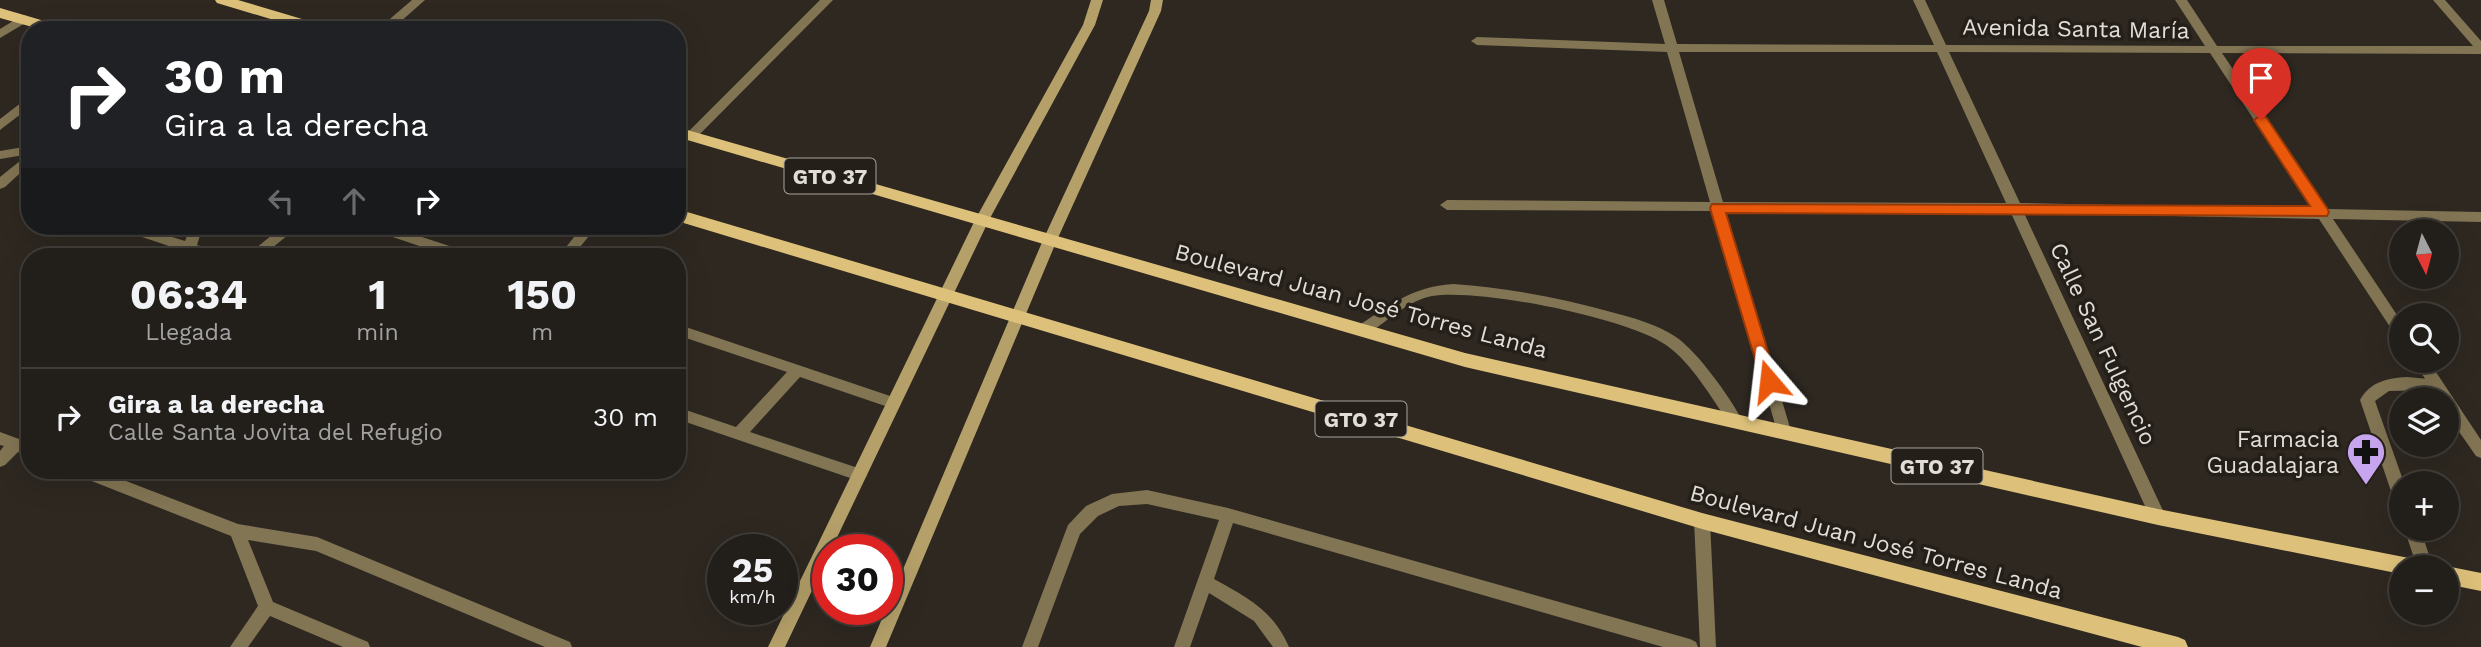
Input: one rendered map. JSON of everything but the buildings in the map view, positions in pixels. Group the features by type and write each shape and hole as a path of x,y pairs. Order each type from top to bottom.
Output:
{"main road":[{"path":"222,0 293,21"},
{"path":"0,12 30,21"},
{"name":"Boulevard Juan José Torres Landa","path":"686,135 1465,360 2158,517 2389,563"},
{"name":"Boulevard Juan José Torres Landa","path":"686,218 1702,521 2123,640 2178,647"},
{"path":"2459,578 2481,582"}],"street":[{"path":"394,21 419,0"},
{"path":"686,132 827,0"},
{"path":"776,647 982,220 1089,25 1097,0"},
{"path":"878,647 1020,317 1050,240 1155,10 1157,0"},
{"path":"1658,0 1784,431"},
{"name":"Calle San Fulgencio","path":"1919,0 2158,517"},
{"path":"2181,0 2389,314"},
{"path":"2439,0 2481,49"},
{"path":"0,34 23,19"},
{"name":"Avenida Santa María","path":"1477,41 1671,48 2216,51 2481,49"},
{"path":"0,126 21,108"},
{"path":"0,155 21,151"},
{"path":"0,184 21,165"},
{"path":"1447,205 2015,208 2481,217"},
{"path":"151,235 189,248 194,235"},
{"path":"264,248 280,235"},
{"path":"401,235 439,248"},
{"path":"1363,330 1419,294 1453,289 1486,292 1612,316 1643,326 1669,340 1686,355 1735,420"},
{"path":"686,332 894,402"},
{"path":"739,435 798,370"},
{"path":"2428,373 2437,387"},
{"path":"2392,471 2367,400 2373,391 2387,385 2435,384"},
{"path":"686,417 859,475"},
{"path":"2459,419 2481,452"},
{"path":"0,438 21,446"},
{"path":"0,461 21,448"},
{"path":"104,479 237,531 317,544 564,647"},
{"path":"1030,647 1074,530 1092,511 1116,499 1147,497 1228,514 1690,647"},
{"path":"1182,647 1228,514"},
{"path":"1702,521 1707,647"},
{"path":"237,531 267,607 362,647"},
{"path":"1205,583 1256,611 1276,633 1281,647"},
{"path":"238,647 267,607"}],"place":[{"name":"Farmacia Guadalajara","path":"2366,486"}],"route":[{"path":"1769,381 1717,208 2322,212 2261,120"}]}
